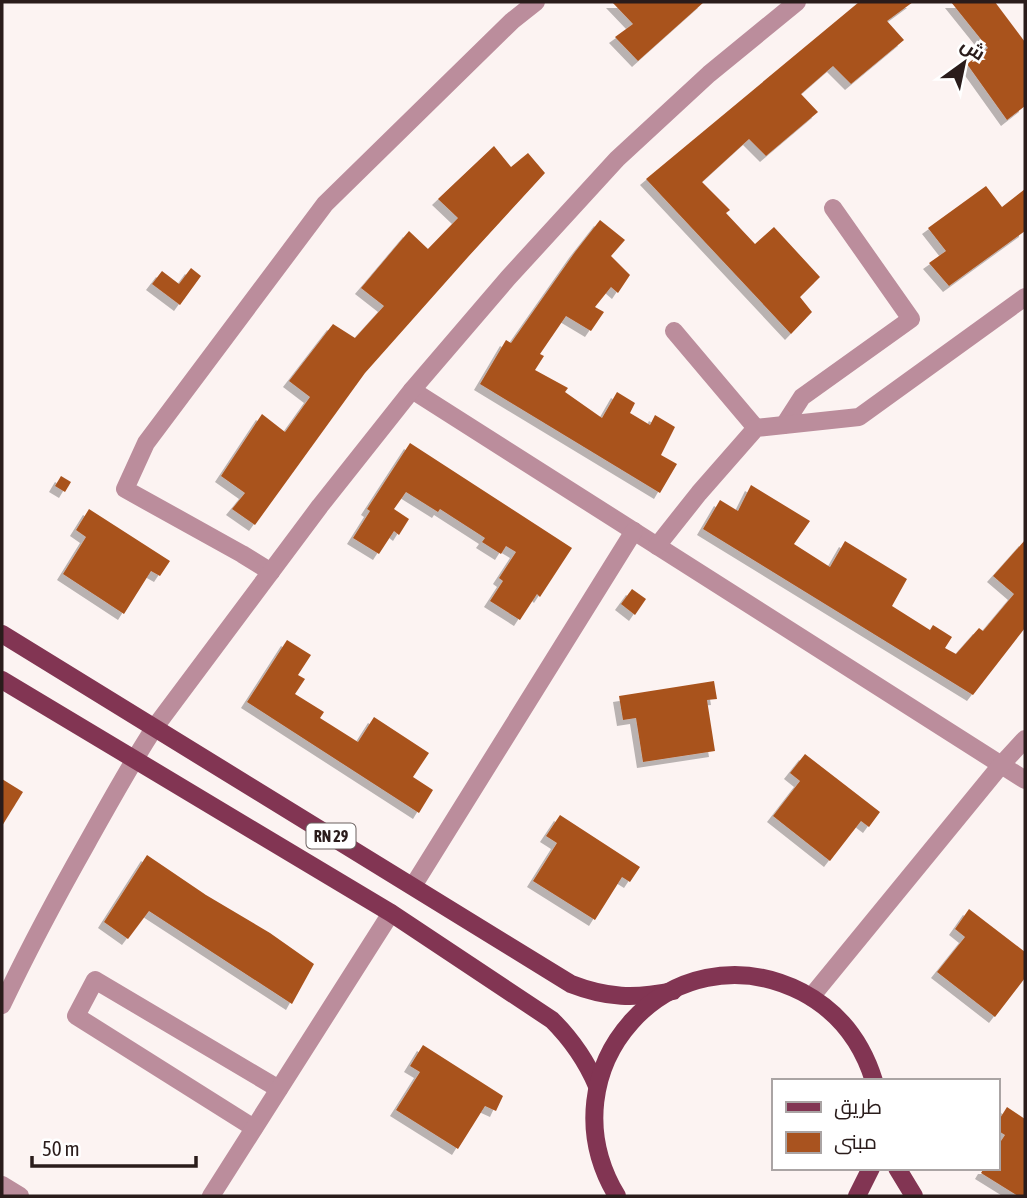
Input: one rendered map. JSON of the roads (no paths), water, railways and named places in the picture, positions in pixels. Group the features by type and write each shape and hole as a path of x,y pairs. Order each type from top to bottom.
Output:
{"main road":[{"name":"RN 29","path":"2,634 571,984 587,990 621,996 673,990"},
{"name":"RN 29","path":"2,680 391,913 552,1020 579,1050 597,1086"},
{"path":"617,1196 601,1165 596,1146 593,1126 597,1086 609,1052 618,1037 642,1010 673,990 719,977 743,976 789,986 826,1007 851,1034 861,1049 873,1079"},
{"path":"857,1196 870,1170"},
{"path":"898,1170 914,1196"}],"street":[{"path":"271,572 125,489 146,443 325,204 512,21 536,2"},
{"path":"2,1005 69,874 155,727 412,390 508,278 617,159 709,74 797,2"},
{"path":"784,425 802,397 911,319 832,208"},
{"path":"657,546 756,428 859,417 1025,297"},
{"path":"674,331 756,428"},
{"path":"412,390 1025,780"},
{"path":"413,886 634,531"},
{"path":"811,997 1000,765 1025,739"},
{"path":"211,1196 391,913"},
{"path":"254,1128 76,1016 95,980 279,1089"},
{"path":"2,1185 20,1196"}]}
